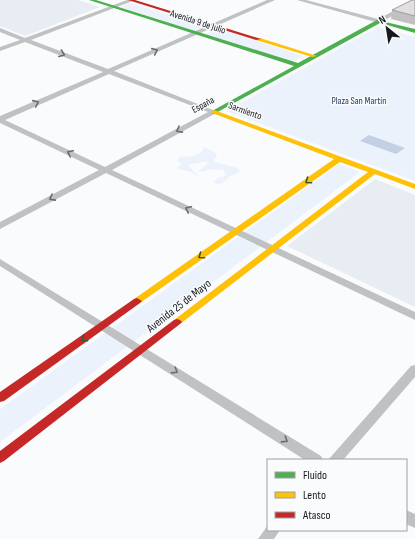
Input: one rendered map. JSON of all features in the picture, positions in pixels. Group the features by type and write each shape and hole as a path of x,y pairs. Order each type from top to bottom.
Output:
{"main road":[{"name":"Avenida 9 de Julio","path":"91,0 298,66"},
{"name":"Avenida 9 de Julio","path":"131,0 314,56"},
{"path":"379,21 415,31"},
{"name":"España","path":"214,112 379,21"},
{"name":"Sarmiento","path":"214,112 415,188"},
{"path":"0,398 340,159"},
{"name":"Avenida 25 de Mayo","path":"0,458 373,172"}],"street":[{"path":"0,49 131,0"},
{"path":"0,119 272,0"},
{"path":"300,0 379,21"},
{"name":"España","path":"379,21 415,2"},
{"name":"Sarmiento","path":"0,30 214,112"},
{"name":"España","path":"0,226 214,112"},
{"path":"0,119 104,170 415,316"},
{"path":"0,262 103,325 314,459"},
{"path":"336,459 415,369"},
{"path":"266,539 272,531"}],"shaded area":[{"path":"0,0 78,0 100,7 25,36 0,26"},
{"path":"375,179 415,195 415,307 287,246"}],"green space":[{"path":"130,3 206,26 193,31 120,7"},
{"name":"Plaza San Martín","path":"378,27 415,37 415,181 226,111"},
{"path":"218,29 304,56 292,62 205,34"},
{"path":"204,147 216,153 217,155 214,160 215,162 235,167 240,170 239,172 229,177 223,183 219,184 214,183 214,181 225,176 226,174 223,170 211,169 201,172 198,171 207,165 208,161 190,164 189,166 198,174 198,176 191,172 178,169 177,167 182,164 178,161 179,157 197,155"},
{"path":"339,164 360,172 0,442 0,409"}],"water":[{"path":"369,135 405,148 396,154 360,141"}],"building":[{"path":"415,0 415,16 392,10"}],"traffic: fast":[{"path":"91,0 298,65"},
{"path":"214,112 379,21 415,31"}],"traffic: slow":[{"path":"258,39 314,56"},
{"path":"214,112 415,187"},
{"path":"137,301 339,159"},
{"path":"177,322 373,172"}],"traffic: jam":[{"path":"130,0 258,39"},
{"path":"0,398 137,301"},
{"path":"0,458 177,322"}]}
